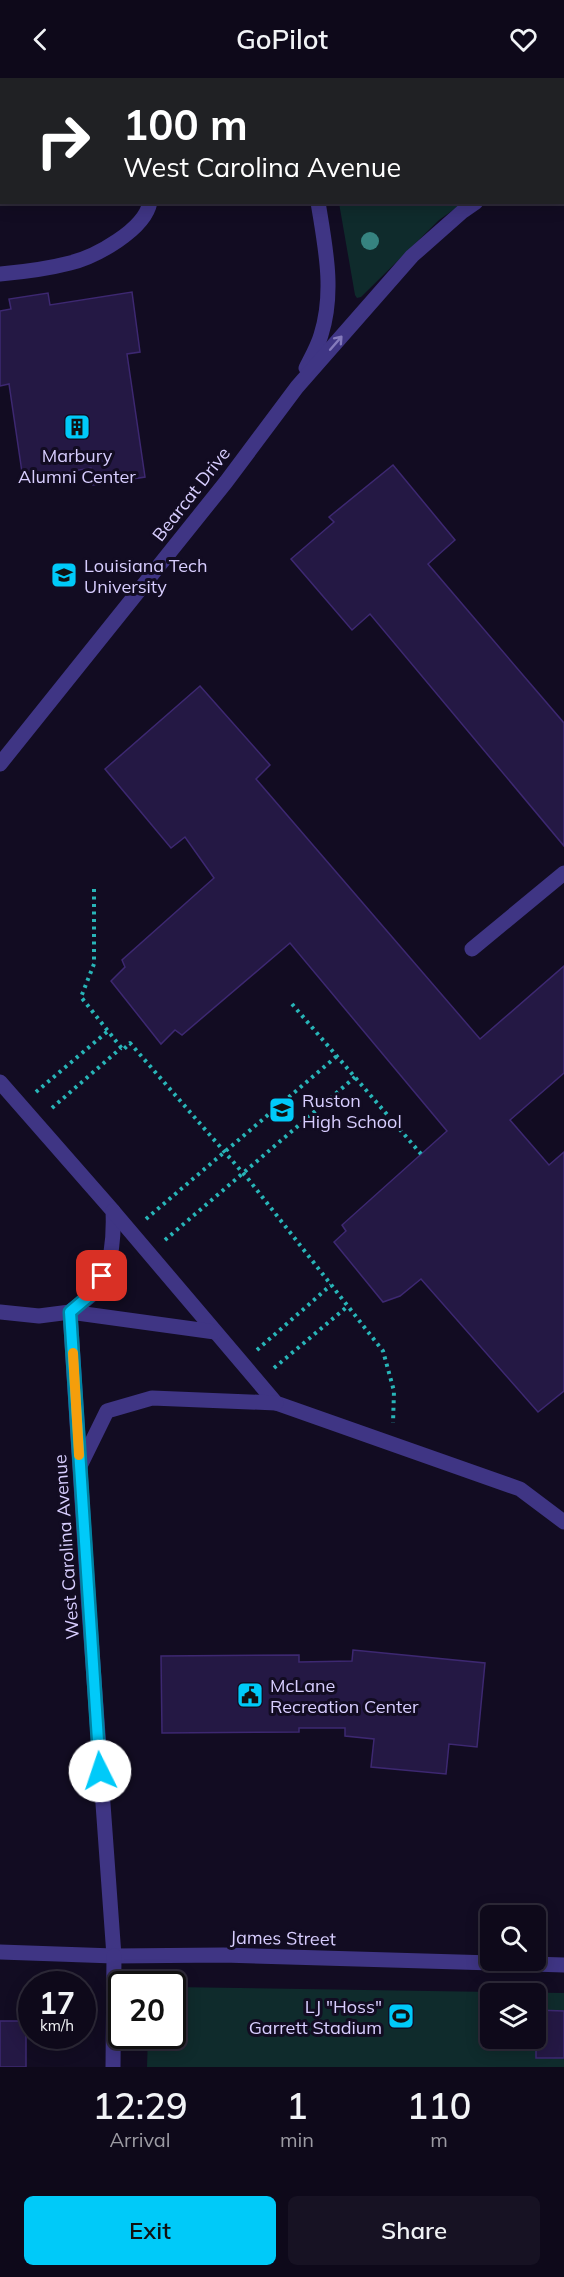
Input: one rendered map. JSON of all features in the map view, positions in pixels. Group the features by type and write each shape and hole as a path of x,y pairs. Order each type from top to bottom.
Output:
{"street":[{"path":"0,274 73,263 101,250 135,228 150,204"},
{"name":"Bearcat Drive","path":"297,387 321,336 329,294 326,253 318,204"},
{"name":"Bearcat Drive","path":"0,764 226,483 297,387 412,256 473,204"},
{"path":"472,949 564,873"},
{"path":"0,1082 113,1210 276,1403"},
{"path":"70,1312 96,1290 108,1263 114,1237 113,1210"},
{"path":"0,1312 39,1316 70,1312 215,1332"},
{"name":"West Carolina Avenue","path":"70,1312 114,1956 113,2067"},
{"path":"80,1466 107,1411 152,1398 276,1403 520,1489 564,1522"},
{"name":"James Street","path":"0,1952 114,1956 223,1955 564,1965"}],"path":[{"path":"94,889 94,964 81,997 121,1048"},
{"path":"292,1004 421,1154"},
{"path":"34,1094 108,1031"},
{"path":"49,1111 121,1048 123,1050 130,1043 243,1173 383,1351 394,1391 393,1444"},
{"path":"143,1221 337,1056"},
{"path":"162,1242 355,1077"},
{"path":"255,1352 331,1285"},
{"path":"271,1371 348,1306"}],"green space":[{"path":"339,204 462,204 439,220 361,297 357,298"},
{"path":"186,1987 480,1992 480,2049 546,2049 546,1993 564,1993 564,2067 147,2067 148,2049 186,2049"}],"building":[{"name":"Marbury Alumni Center","path":"132,292 140,352 127,354 145,477 93,485 91,468 23,479 9,384 0,386 0,311 11,309 9,299 48,293 50,305"},
{"path":"393,465 455,540 428,564 564,723 564,846 370,614 352,630 291,559 334,522 329,517"},
{"path":"200,686 270,765 256,779 480,1039 564,966 564,1073 510,1120 549,1165 564,1152 564,1391 538,1412 421,1279 400,1296 383,1302 334,1242 346,1231 342,1225 447,1131 290,943 182,1035 175,1030 161,1044 111,981 125,967 122,960 214,878 185,837 171,848 105,769"},
{"path":"353,1650 485,1663 477,1747 449,1744 446,1774 371,1767 374,1739 345,1736 345,1728 299,1728 299,1732 162,1733 161,1656 299,1655 299,1662 352,1661"},
{"path":"546,2010 564,2011 564,2058 536,2058 536,2049 546,2049"},
{"path":"0,2021 18,2021 18,2049 26,2049 26,2067 0,2067"}],"slow traffic":[{"path":"73,1353 79,1455"}],"place":[{"name":"Marbury Alumni Center","path":"77,427"},
{"name":"Louisiana Tech University","path":"64,575"},
{"name":"Ruston High School","path":"282,1110"},
{"name":"McLane Recreation Center","path":"250,1695"},
{"name":"LJ \"Hoss\" Garrett Stadium","path":"401,2016"}],"route":[{"path":"100,1771 70,1312 96,1290 102,1276"}]}
